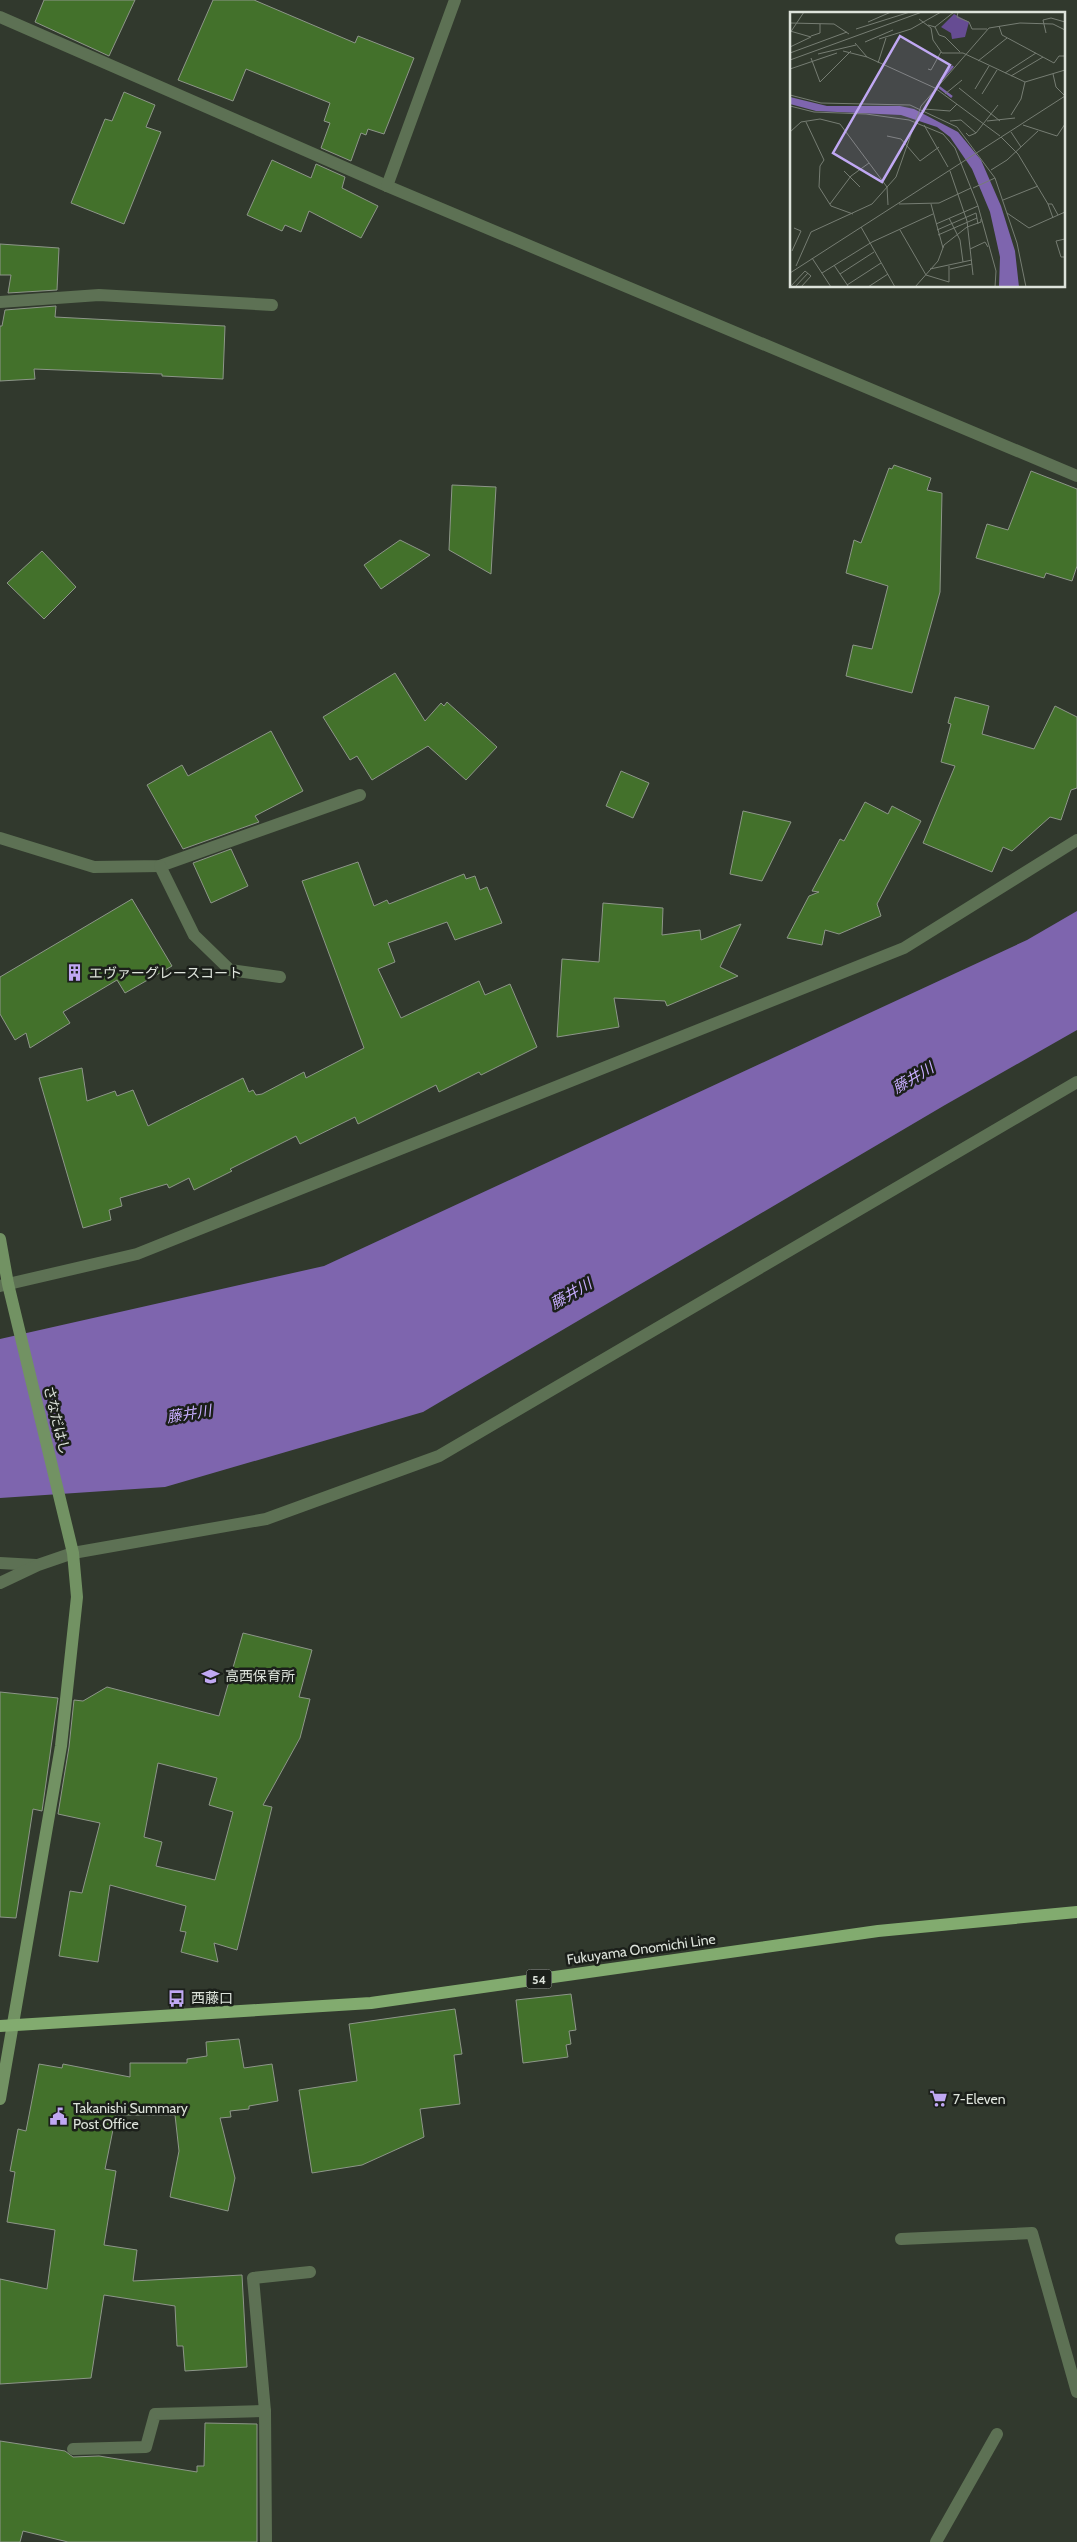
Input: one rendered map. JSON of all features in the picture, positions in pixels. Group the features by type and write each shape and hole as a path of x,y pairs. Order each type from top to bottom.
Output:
{"main road":[{"name":"Fukuyama Onomichi Line","path":"6,2026 371,2003 878,1931 1077,1912"}],"street":[{"path":"387,186 455,0"},
{"path":"0,17 387,186 1077,476"},
{"path":"0,302 99,295 272,304"},
{"path":"0,838 94,867 160,866 360,795"},
{"path":"4,1285 137,1254 904,948 1077,840"},
{"path":"160,866 194,935 230,970 280,977"},
{"path":"0,1583 38,1565 73,1552 266,1519 439,1456 1077,1082"},
{"name":"さなだはし","path":"0,1239 4,1285 14,1310 70,1537 77,1597 61,1746 6,2026 0,2099"},
{"path":"0,1563 38,1565"},
{"path":"902,2239 1032,2233 1077,2392"},
{"path":"266,2542 265,2411 253,2278 310,2272"},
{"path":"73,2449 146,2448 155,2414 265,2411"},
{"path":"936,2542 997,2434"}],"water":[{"name":"藤井川","path":"1077,911 1077,1030 945,1105 423,1412 165,1487 0,1498 0,1339 324,1266 1027,940"}],"building":[{"path":"44,0 135,0 109,56 35,22"},
{"path":"213,0 254,0 355,43 358,36 414,58 384,134 368,129 366,135 361,133 351,161 321,148 330,123 324,121 330,103 246,69 233,101 178,80"},
{"path":"124,92 155,105 146,127 161,132 124,224 71,203 105,119 112,121"},
{"path":"272,160 311,178 316,164 345,177 342,188 378,206 361,238 309,211 301,232 285,225 282,231 247,215"},
{"path":"0,244 59,248 57,290 8,293 11,275 0,275"},
{"path":"56,306 55,317 225,326 223,379 162,376 162,374 34,369 35,379 0,381 0,326 2,326 5,310"},
{"path":"894,465 931,478 927,490 942,493 940,592 912,693 846,676 853,645 872,649 888,586 846,573 854,540 861,543 889,468 892,469"},
{"path":"1031,471 1077,489 1077,566 1072,581 1046,573 1044,578 976,558 987,524 1008,530"},
{"path":"452,485 496,487 491,574 449,550"},
{"path":"400,540 430,555 381,589 364,565"},
{"path":"42,551 76,587 44,619 7,583"},
{"path":"395,673 425,721 441,703 444,706 447,702 497,747 466,780 428,746 372,780 357,756 350,760 323,717"},
{"path":"955,697 989,706 982,734 1034,749 1055,706 1077,717 1077,788 1071,790 1061,820 1050,817 1012,851 1003,847 992,872 923,843 955,766 941,762 951,724 948,723"},
{"path":"271,731 303,791 255,816 259,822 183,849 147,785 182,765 188,776"},
{"path":"621,771 649,783 633,818 606,806"},
{"path":"865,802 888,814 892,806 921,821 877,904 881,916 839,934 825,930 822,945 787,938 809,896 819,892 812,891 840,839 844,841"},
{"path":"743,811 791,822 762,881 730,874"},
{"path":"231,849 248,886 211,903 193,863"},
{"path":"358,862 374,906 387,900 389,904 464,874 466,879 475,876 480,890 487,887 502,923 455,940 447,922 388,943 395,962 378,969 401,1018 479,981 485,995 510,984 537,1047 481,1075 479,1072 439,1092 436,1085 358,1124 355,1117 300,1144 296,1136 230,1169 232,1171 194,1190 189,1178 169,1188 167,1184 120,1198 122,1206 109,1210 111,1220 83,1228 39,1078 82,1068 87,1101 115,1091 117,1096 133,1090 148,1126 243,1078 249,1092 253,1090 256,1095 262,1094 304,1072 306,1078 364,1048 302,881"},
{"name":"エヴァーグレースコート","path":"132,899 172,966 125,993 117,980 63,1012 70,1023 30,1048 26,1033 15,1040 0,1014 0,977"},
{"path":"603,903 663,908 662,935 700,930 701,940 741,924 720,967 738,976 667,1006 665,1001 614,998 619,1027 557,1037 562,959 599,962"},
{"path":"243,1633 312,1650 299,1697 310,1699 300,1738 263,1805 272,1807 237,1950 214,1943 218,1962 181,1952 186,1932 180,1931 186,1906 110,1885 98,1962 59,1956 70,1891 82,1893 100,1823 58,1814 69,1747 74,1700 83,1701 107,1687 219,1716","holes":["158,1763 217,1778 209,1805 233,1812 215,1880 156,1866 162,1842 144,1837"]},
{"path":"0,1692 58,1698 42,1811 33,1809 16,1918 0,1917"},
{"path":"571,1994 576,2030 569,2031 571,2044 566,2045 568,2057 523,2063 516,2000"},
{"path":"455,2009 462,2054 454,2055 460,2104 420,2109 424,2137 362,2165 312,2173 299,2090 357,2081 349,2024"},
{"path":"239,2039 244,2068 272,2064 278,2101 249,2106 249,2109 230,2111 231,2117 220,2118 235,2178 228,2211 170,2197 179,2151 175,2115 116,2115 105,2169 116,2171 104,2245 137,2250 133,2281 242,2275 247,2367 185,2371 183,2346 177,2346 175,2306 104,2295 91,2378 0,2384 0,2279 47,2289 55,2230 7,2222 15,2172 10,2171 18,2129 26,2131 39,2064 62,2068 63,2064 130,2077 130,2063 187,2063 187,2059 207,2056 206,2042"},
{"path":"205,2423 257,2424 257,2542 68,2542 23,2531 20,2542 0,2542 0,2441 65,2451 73,2457 99,2456 197,2472 197,2466 204,2466"}],"place":[{"name":"エヴァーグレースコート","path":"75,973"},
{"name":"高西保育所","path":"211,1676"},
{"name":"西藤口","path":"177,1998"},
{"name":"7-Eleven","path":"939,2099"},
{"name":"Takanishi Summary Post Office","path":"59,2116"}]}
